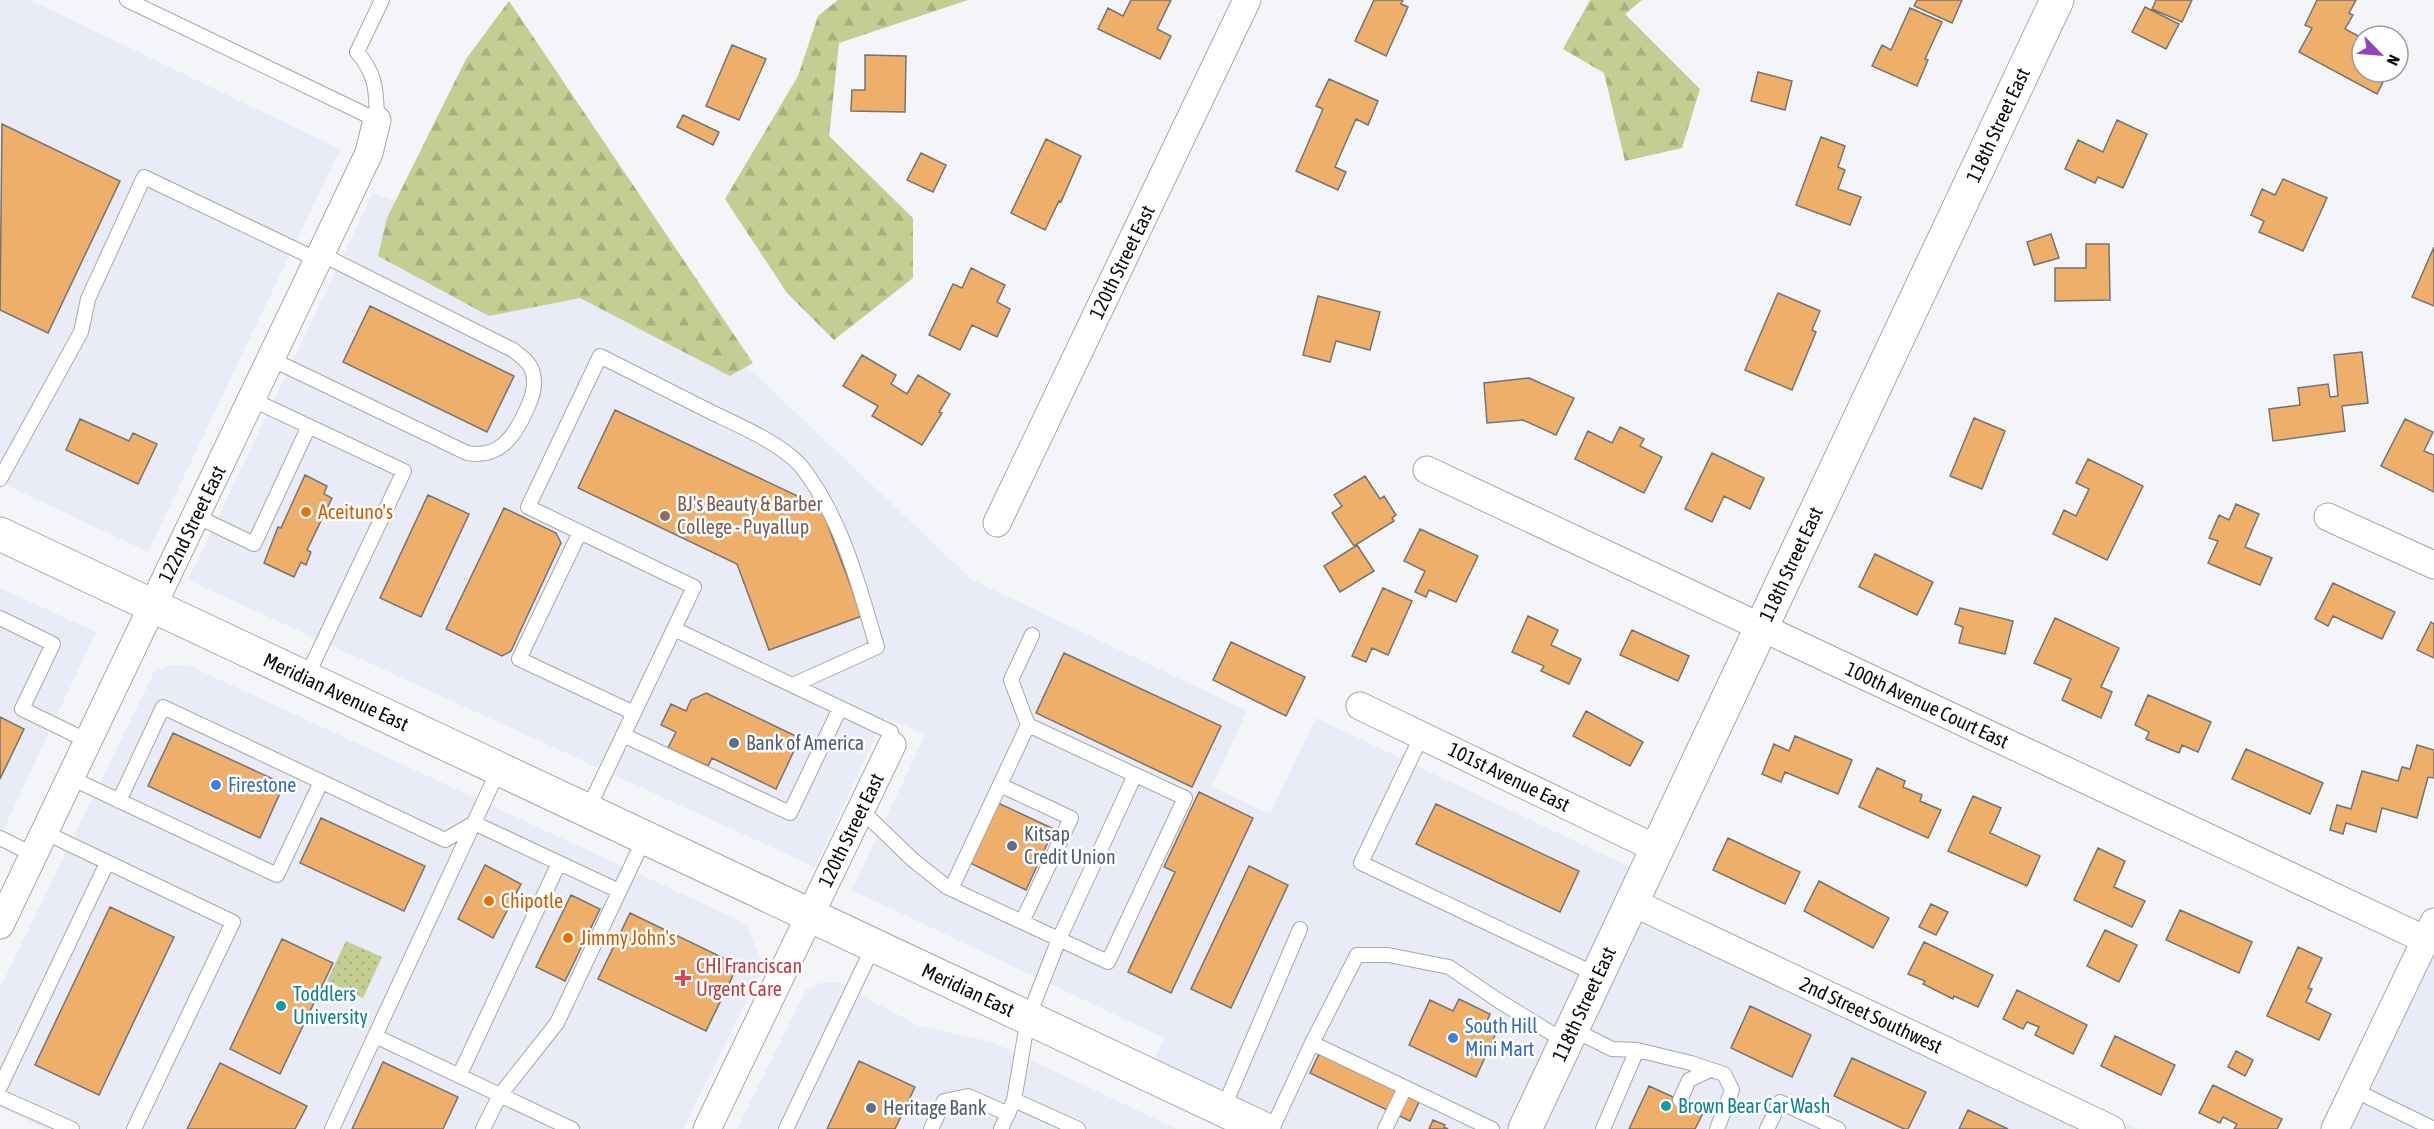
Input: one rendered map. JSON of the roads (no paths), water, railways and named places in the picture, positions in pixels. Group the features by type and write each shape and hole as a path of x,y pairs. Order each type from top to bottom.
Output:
{"main road":[{"name":"118th Street East","path":"1525,1129 2057,0"},
{"name":"Meridian Avenue East","path":"0,534 659,843"},
{"name":"Meridian East","path":"659,843 1264,1129"}],"street":[{"name":"120th Street East","path":"997,523 1247,0"},
{"name":"122nd Street East","path":"0,925 369,153 377,120"},
{"name":"100th Avenue Court East","path":"1427,470 1761,627 2430,931"},
{"path":"2328,517 2434,566"},
{"name":"101st Avenue East","path":"1360,706 1657,849"},
{"name":"120th Street East","path":"707,1129 892,745"},
{"name":"2nd Street Southwest","path":"1632,902 2111,1129"},
{"path":"2335,1129 2430,931"}],"lane":[{"path":"127,0 377,120 376,89 373,76 357,52 382,0"},
{"path":"0,479 81,332 88,299 144,177 319,257 513,350 532,369 534,391 514,434 498,449 478,455 467,453 271,359"},
{"path":"587,811 694,586 528,507 600,356 747,430 777,447 803,468 828,511 854,566 877,647 793,685"},
{"path":"251,399 404,471 306,678"},
{"path":"196,516 254,544 309,426"},
{"path":"580,532 519,659 634,713"},
{"path":"0,618 53,644 22,710 88,741"},
{"path":"674,628 891,732 892,745"},
{"path":"860,809 913,860 951,889 1108,962 1185,798 1028,725 1011,680 1032,635"},
{"path":"119,801 163,707 445,840 474,823"},
{"path":"623,735 790,813 840,708"},
{"path":"951,889 1028,725"},
{"path":"1422,735 1361,863 1597,975"},
{"path":"332,1129 499,769"},
{"path":"1001,1129 1014,1100 1028,1018 1059,939 1135,775"},
{"path":"70,778 277,875 321,782"},
{"path":"1000,785 1071,818 1022,922"},
{"path":"474,823 619,891"},
{"path":"0,838 39,844 107,863 233,922 134,1129"},
{"path":"483,1129 500,1095 557,1023 619,891 659,843"},
{"path":"0,1087 107,863"},
{"path":"459,1076 559,863"},
{"path":"1223,1110 1300,929"},
{"path":"786,1129 874,945"},
{"path":"1272,1129 1312,1043 1358,955 1388,955 1449,967 1499,1001 1569,1035 1612,1049 1637,1050 1724,1074 1732,1090 1716,1129"},
{"path":"375,1036 572,1129"},
{"path":"1312,1043 1492,1129"},
{"path":"1603,1129 1637,1050"},
{"path":"1680,1100 1689,1080 1710,1070"},
{"path":"1385,1129 1405,1088"},
{"path":"2354,1090 2434,1129"},
{"path":"931,1129 944,1101 968,1096 1008,1114"},
{"path":"0,1097 72,1129"},
{"path":"1014,1100 1075,1128"},
{"path":"1767,1129 1780,1102 1838,1129"}],"place":[{"name":"Aceituno's","path":"306,512"},
{"name":"BJ's Beauty & Barber College - Puyallup","path":"665,516"},
{"name":"Bank of America","path":"734,743"},
{"name":"Firestone","path":"216,785"},
{"name":"Kitsap Credit Union","path":"1012,846"},
{"name":"Chipotle","path":"489,901"},
{"name":"Jimmy John's","path":"568,938"},
{"name":"CHI Franciscan Urgent Care","path":"683,978"},
{"name":"Toddlers University","path":"281,1006"},
{"name":"South Hill Mini Mart","path":"1453,1038"},
{"name":"Brown Bear Car Wash","path":"1666,1106"},
{"name":"Heritage Bank","path":"871,1108"}]}
